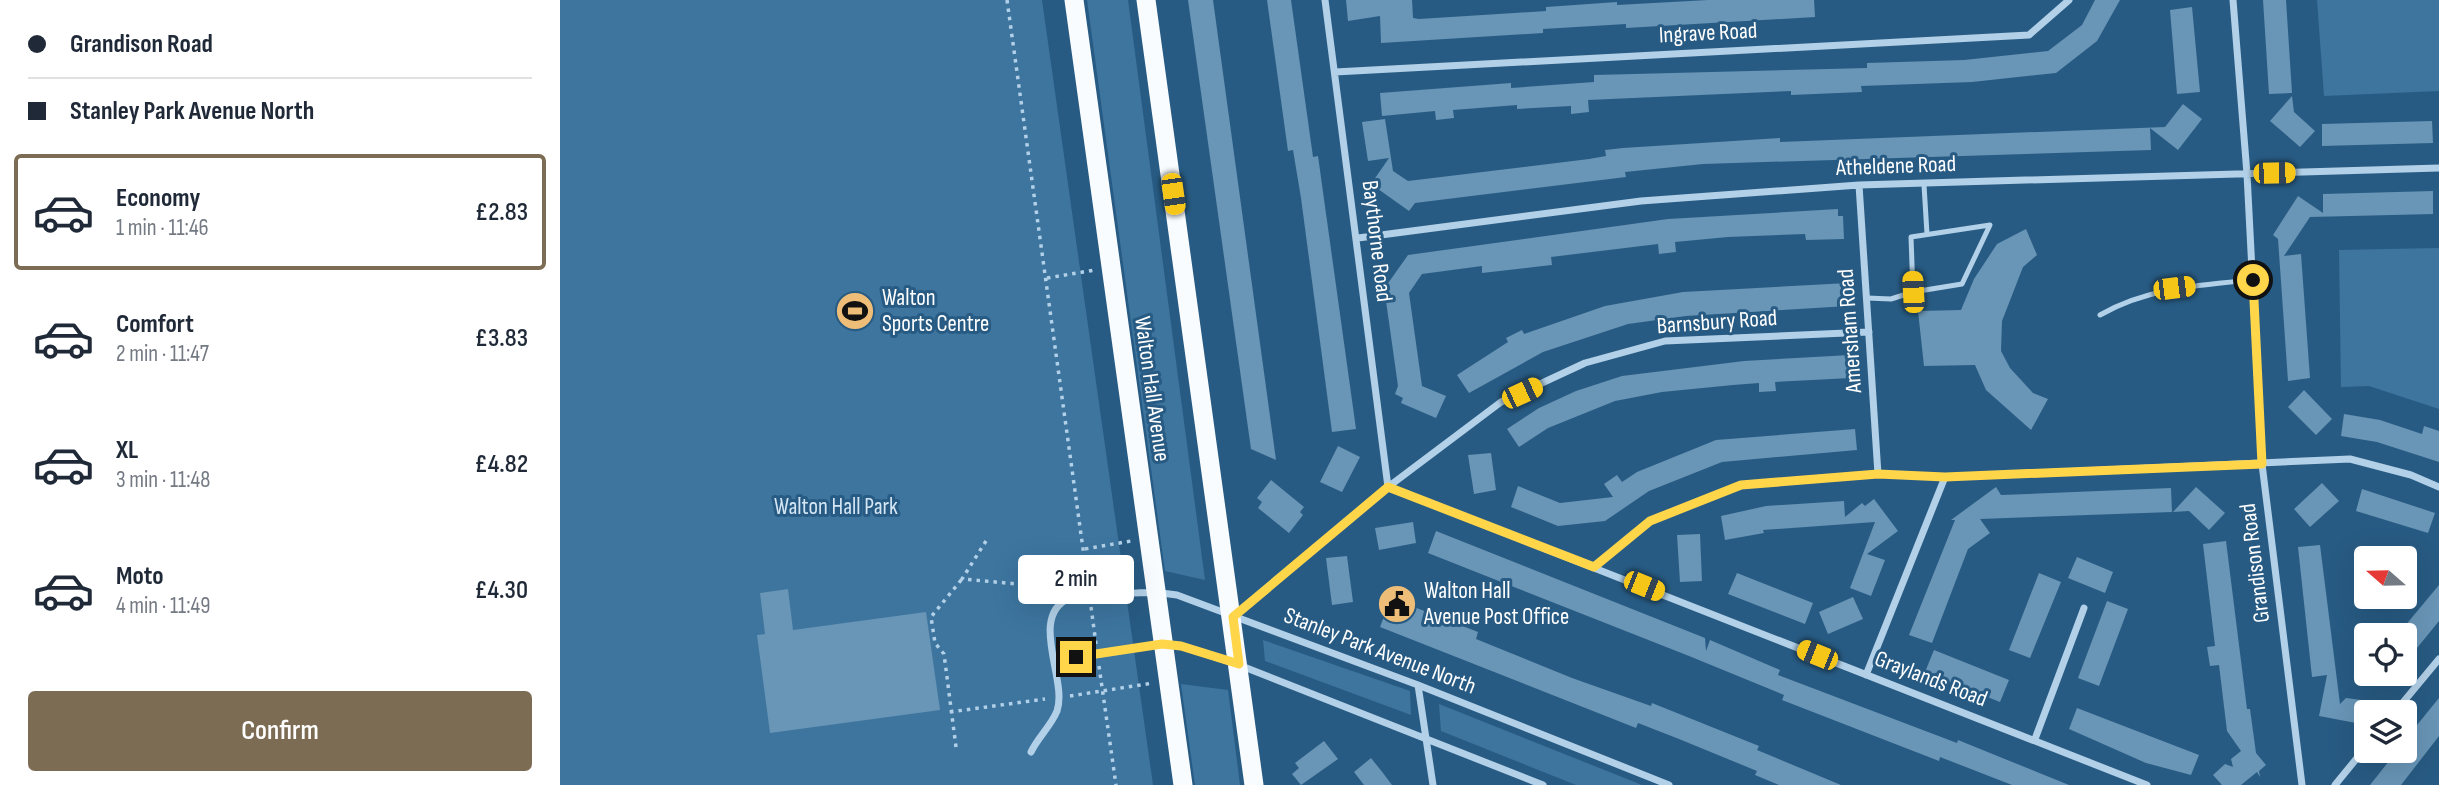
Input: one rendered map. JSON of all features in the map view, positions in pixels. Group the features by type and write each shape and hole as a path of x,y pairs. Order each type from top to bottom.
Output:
{"highway":[{"name":"Walton Hall Avenue","path":"1074,0 1183,785"},
{"name":"Walton Hall Avenue","path":"1146,0 1254,785"}],"street":[{"name":"Baythorne Road","path":"1325,0 1388,487"},
{"name":"Ingrave Road","path":"1335,72 2029,35 2069,0"},
{"name":"Grandison Road","path":"2233,0 2247,174 2262,464 2302,785"},
{"name":"Atheldene Road","path":"1357,237 1641,201 1859,186 2439,168"},
{"name":"Amersham Road","path":"1859,186 1878,474"},
{"name":"Barnsbury Road","path":"1233,617 1388,487 1501,402 1585,363 1665,341 1870,332"},
{"path":"1594,567 1650,521 1741,485 1878,474 1945,477 2350,459 2411,475 2439,486"},
{"path":"1866,675 1945,477"},
{"name":"Graylands Road","path":"1388,487 2147,785"},
{"name":"Stanley Park Avenue North","path":"1070,598 1155,591 1177,595 1418,685 1669,785"},
{"path":"1031,752 1038,736 1057,710 1051,621 1055,612 1070,598"},
{"path":"2035,739 2084,608"},
{"path":"1054,661 1162,644 1181,646 1239,664 1543,785"},
{"path":"2405,700 2439,659"},
{"path":"1418,685 1433,785"},
{"path":"2335,785 2354,762"}],"lane":[{"path":"1924,185 1927,234"},
{"path":"1867,298 1891,299 1913,292 1962,284 1990,225 1911,237 1913,292"},
{"path":"2100,315 2121,303 2158,291 2253,280"}],"path":[{"path":"1007,0 1116,785"},
{"path":"1047,278 1111,268"},
{"path":"1085,549 1147,537"},
{"path":"956,747 944,654 935,643 931,617 962,579 986,541"},
{"path":"962,579 1063,588 1070,598"}],"green space":[{"name":"Walton Hall Park","path":"560,0 1042,0 1153,785 560,785"},
{"path":"1087,0 1128,0 1205,580 1165,571"},
{"path":"2317,0 2439,0 2439,91 2324,96"},
{"path":"2439,248 2439,409 2369,386 2341,387 2339,250"},
{"path":"1263,640 1410,691 1411,715 1265,661"},
{"path":"1181,684 1228,690 1240,785 1195,785"},
{"path":"1439,704 1642,785 1576,785 1441,731"}],"building":[{"path":"1188,0 1213,0 1276,460 1251,449"},
{"path":"1267,0 1291,0 1313,157 1318,156 1356,429 1332,432 1301,198 1293,150 1288,151"},
{"path":"1346,0 1412,0 1413,18 1419,19 1546,11 1546,7 1617,2 1617,5 1708,0 1814,0 1815,17 1626,28 1626,24 1543,29 1543,33 1381,43 1380,16 1348,21"},
{"path":"2095,0 2120,0 2097,41 2056,73 1972,82 1861,86 1862,92 1791,95 1791,91 1588,100 1589,112 1571,114 1571,106 1517,109 1517,105 1453,110 1454,118 1436,120 1435,111 1382,116 1380,93 1511,83 1511,88 1594,82 1594,75 1867,68 1867,63 1964,60 2048,51 2082,25"},
{"path":"2263,0 2286,0 2292,93 2269,94"},
{"path":"2192,7 2200,92 2177,94 2170,10"},
{"path":"2292,96 2294,112 2315,131 2300,147 2270,121"},
{"path":"2183,104 2202,119 2178,150 2150,128 2151,150 1703,164 1625,172 1626,177 1415,203 1409,211 1371,184 1389,158 1368,161 1362,122 1385,119 1393,171 1408,181 1589,159 1606,156 1605,150 1623,148 1780,138 1780,142 2165,127"},
{"path":"2432,121 2433,143 2322,146 2322,124"},
{"path":"2433,191 2433,214 2310,217 2284,256 2301,254 2310,378 2288,381 2278,239 2273,235 2298,196 2323,213 2323,194"},
{"path":"1838,209 1838,216 1843,216 1844,239 1806,240 1805,234 1728,237 1675,242 1676,252 1659,254 1658,244 1551,257 1552,265 1482,273 1482,266 1422,274 1409,293 1422,386 1446,396 1436,418 1401,403 1403,398 1395,394 1398,386 1386,301 1379,296 1408,255 1668,219"},
{"path":"2026,229 2037,255 2023,267 2002,321 2001,351 2010,368 2033,393 2048,399 2031,430 1986,390 1975,365 1924,366 1918,311 1961,310 1974,279 1997,244"},
{"path":"1848,283 1848,306 1686,316 1628,324 1543,352 1469,393 1457,375 1508,342 1506,338 1522,330 1524,334 1605,306 1683,292"},
{"path":"1850,355 1851,378 1775,382 1776,391 1759,392 1759,383 1662,392 1615,401 1548,428 1519,447 1507,429 1539,408 1576,391 1622,376 1744,361"},
{"path":"2304,390 2332,419 2316,435 2288,407"},
{"path":"2344,414 2380,420 2422,434 2424,426 2439,431 2439,462 2377,442 2341,436"},
{"path":"1855,429 1857,450 1722,462 1649,491 1605,521 1558,526 1511,507 1518,486 1560,503 1613,497 1604,484 1617,475 1622,482 1637,472 1716,440"},
{"path":"1338,446 1360,457 1342,492 1320,482"},
{"path":"1491,453 1496,490 1474,494 1468,455"},
{"path":"1271,480 1304,507 1300,512 1303,515 1289,533 1258,508 1262,502 1257,498"},
{"path":"2322,483 2339,501 2310,527 2294,509"},
{"path":"1996,487 2001,495 2171,488 2172,512 1980,519 1990,533 1968,549 1932,643 1909,635 1955,520 1951,520"},
{"path":"2196,487 2225,513 2209,530 2189,511 2173,512"},
{"path":"2362,489 2435,513 2428,533 2356,511"},
{"path":"1874,499 1898,531 1867,554 1885,560 1871,596 1850,588 1875,522 1763,530 1764,533 1725,540 1721,516 1766,506 1844,501 1845,517 1862,503 1865,506"},
{"path":"1413,522 1416,543 1379,550 1375,528"},
{"path":"1436,531 1705,638 1706,651 1710,640 1780,670 1778,675 1957,743 1958,740 2069,785 2012,785 1940,757 1939,761 1782,700 1784,695 1428,553"},
{"path":"1700,534 1702,581 1680,582 1677,535"},
{"path":"2226,541 2247,709 2250,709 2256,753 2266,765 2259,771 2260,777 2257,772 2241,785 2222,785 2213,775 2225,764 2233,767 2231,759 2241,751 2227,731 2219,665 2210,666 2207,647 2215,646 2203,544"},
{"path":"2320,545 2340,704 2346,698 2361,700 2354,700 2354,723 2319,716 2327,675 2312,677 2298,547"},
{"path":"1347,556 1353,602 1332,605 1326,558"},
{"path":"2077,557 2113,572 2105,593 2068,578"},
{"path":"1737,573 1813,603 1805,624 1728,594"},
{"path":"2039,573 2061,582 2030,658 2009,650"},
{"path":"2439,585 2439,621 2417,648 2417,623 2407,623"},
{"path":"788,589 793,630 926,612 940,710 770,733 757,635 765,634 760,593"},
{"path":"1853,597 1863,619 1828,634 1819,612"},
{"path":"1391,598 1478,632 1476,639 1572,678 1651,706 1652,703 1759,746 1757,750 1841,785 1779,785 1755,775 1757,771 1679,739 1638,723 1636,728 1380,627"},
{"path":"2107,601 2128,609 2099,686 2078,678"},
{"path":"1934,650 2009,680 2000,702 1925,672"},
{"path":"2439,698 2439,736 2401,785 2370,785 2387,763 2417,763 2417,725"},
{"path":"2077,708 2199,755 2191,775 2146,763 2069,729"},
{"path":"1324,741 1338,759 1301,785 1292,774 1299,768 1295,763"},
{"path":"1371,758 1392,785 1364,785 1354,772"}],"place":[{"name":"Walton Sports Centre","path":"855,311"},
{"name":"Walton Hall Avenue Post Office","path":"1397,604"}],"route":[{"path":"1076,657 1162,644 1181,646 1239,664 1233,617 1388,487 1594,567 1650,521 1741,485 1878,474 1945,477 2262,464 2253,280"}]}
